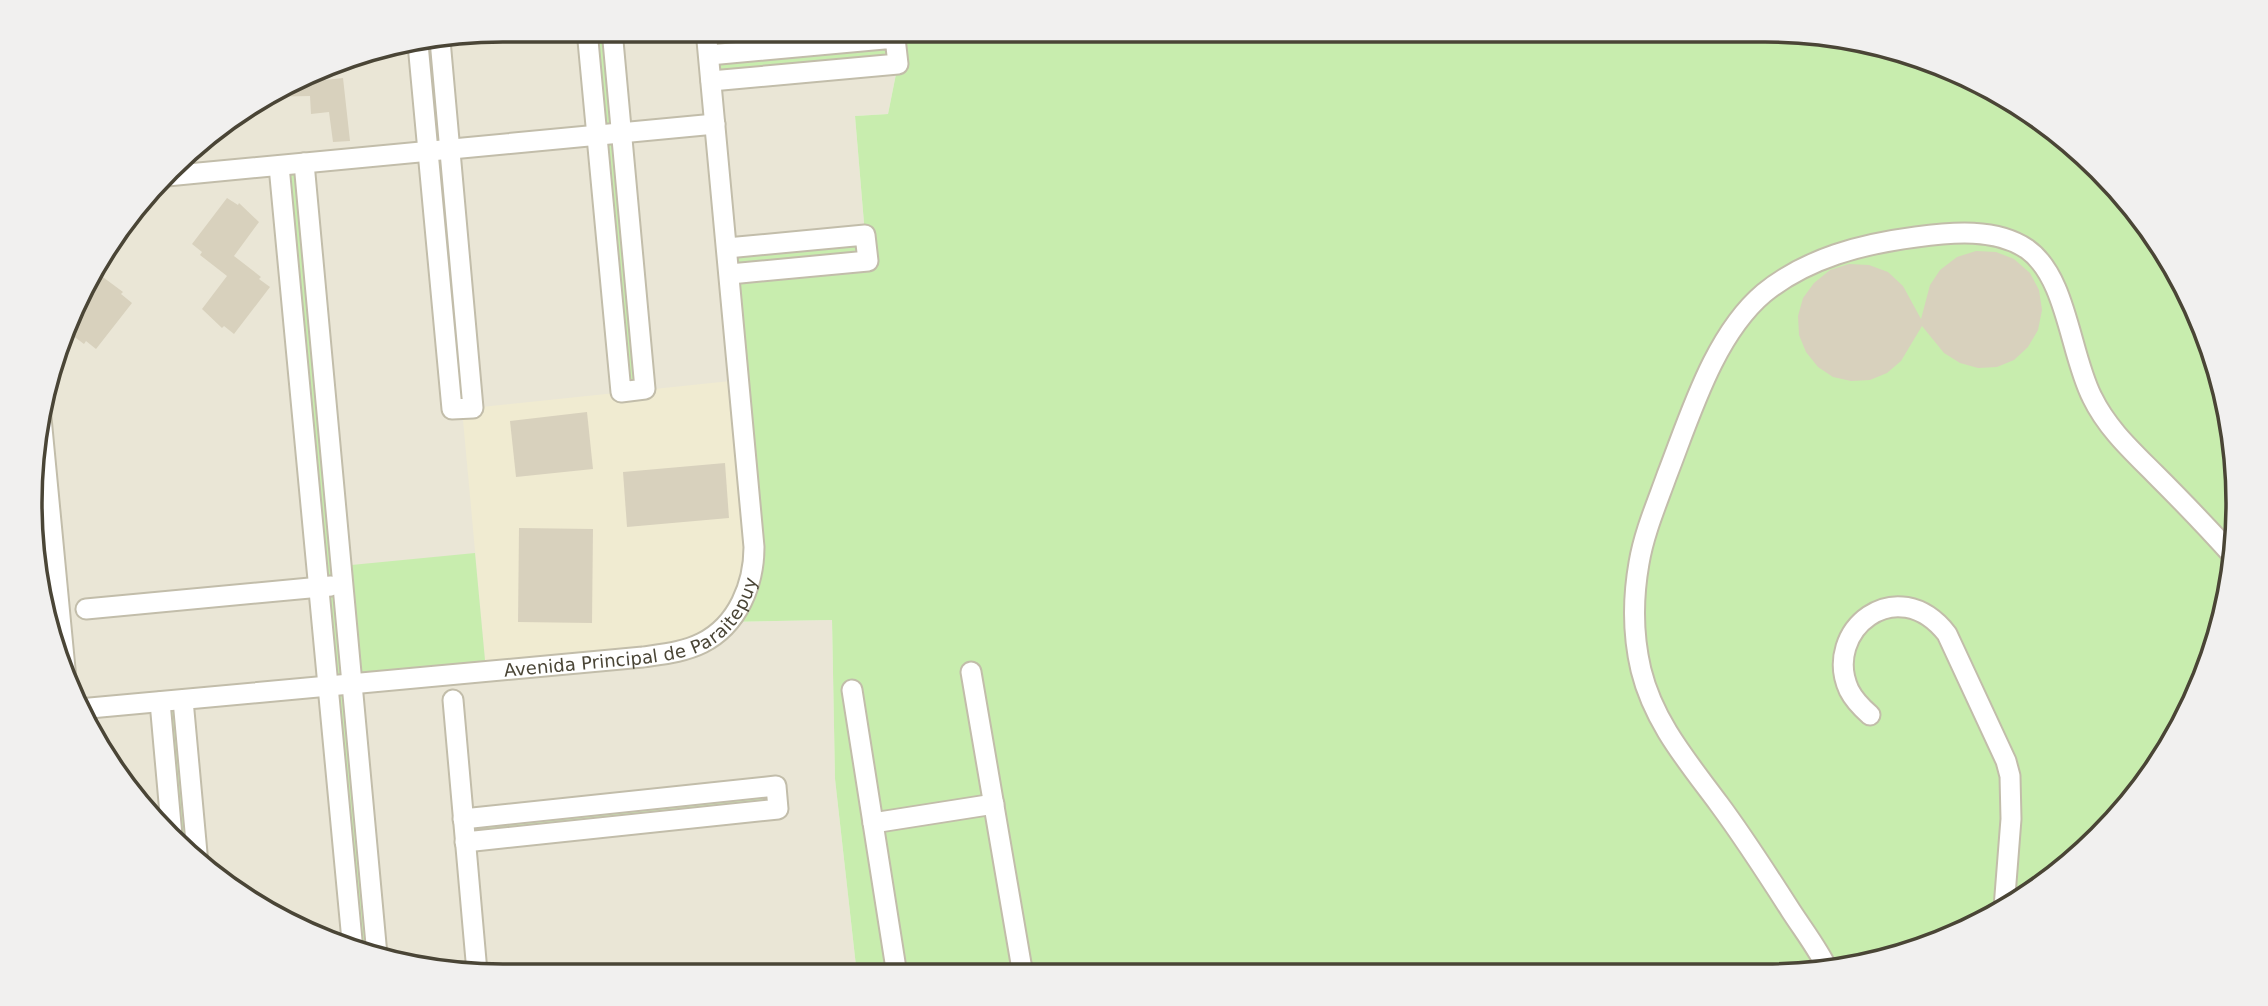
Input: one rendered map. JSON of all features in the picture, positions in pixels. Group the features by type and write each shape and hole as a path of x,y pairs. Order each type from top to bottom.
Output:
{"street":[{"path":"588,42 621,392 645,389 613,42"},
{"name":"Avenida Principal de Paraitepuy","path":"91,708 669,653 704,642 728,622 745,596 751,579 754,555 707,42"},
{"path":"709,55 851,42"},
{"path":"711,81 898,64 895,42"},
{"path":"419,50 452,409 473,408 441,46"},
{"path":"179,175 715,124"},
{"path":"304,163 376,946"},
{"path":"279,166 352,939"},
{"path":"1822,960 1746,841 1669,737 1648,692 1638,650 1635,604 1639,563 1646,536 1705,381 1725,341 1761,296 1801,270 1835,255 1890,240 1927,235 1980,234 1998,237 2025,247 2052,277 2082,376 2104,418 2130,450 2224,546"},
{"path":"727,248 865,235 868,261 730,274"},
{"path":"304,423 327,420"},
{"path":"42,492 44,540"},
{"path":"86,609 343,585"},
{"path":"1870,715 1850,692 1845,679 1843,666 1851,636 1870,615 1882,608 1897,606 1926,613 1937,621 1947,634 2008,769 2011,800 2005,896"},
{"path":"971,671 1021,964"},
{"path":"852,690 895,964"},
{"path":"183,700 197,848"},
{"path":"453,701 476,963"},
{"path":"160,702 171,822"},
{"path":"463,819 776,786 778,809 466,842"},
{"path":"873,823 994,804"}],"shaded area":[{"path":"503,42 897,42 898,64 888,114 855,116 865,235 729,622 832,620 835,779 856,964 503,964 443,960 384,948 327,929 272,902 222,869 156,807 137,784 104,734 66,651 46,563 43,473 58,384 66,355 90,299 104,272 137,222 199,156 222,137 272,104 355,66 413,51"},
{"path":"740,380 751,579 704,642 486,671 462,409"}],"green space":[{"path":"588,42 613,42 645,389 621,392"},
{"path":"806,42 1765,42 1855,51 1913,66 1941,77 1996,104 2021,120 2046,137 2091,177 2131,222 2148,247 2191,327 2202,355 2217,413 2226,503 2217,593 2202,651 2191,679 2164,734 2131,784 2091,829 2046,869 1996,902 1941,929 1913,940 1855,955 1765,964 856,964 835,779 832,620 728,622 751,579 727,248 865,235 855,116 888,114 898,64 711,81 709,55"},
{"path":"304,163 341,566 475,553 486,671 352,684 376,946 352,939 279,166"},
{"path":"183,700 190,842 171,822 160,702"},
{"path":"776,786 778,809 465,842 463,819"}],"building":[{"path":"343,78 350,141 333,142 329,112 311,114 310,96 287,96 319,81"},
{"path":"227,198 238,205 239,203 259,222 234,256 270,287 234,334 224,326 222,328 202,309 227,276 200,255 202,252 192,244"},
{"path":"1976,251 1996,252 2014,259 2030,273 2039,290 2042,310 2038,330 2028,347 2014,360 1997,367 1978,368 1960,363 1944,353 1922,326 1901,361 1887,373 1870,380 1851,381 1833,377 1818,367 1806,352 1799,335 1798,316 1803,298 1814,283 1830,270 1849,264 1869,265 1888,272 1903,286 1921,319 1930,285 1940,270 1957,257"},
{"path":"102,276 123,292 121,294 132,303 96,349 86,341 84,344 73,336"},
{"path":"587,412 593,469 516,477 510,421"},
{"path":"725,463 729,518 627,527 623,472"},
{"path":"519,528 593,529 592,623 518,622"}]}
